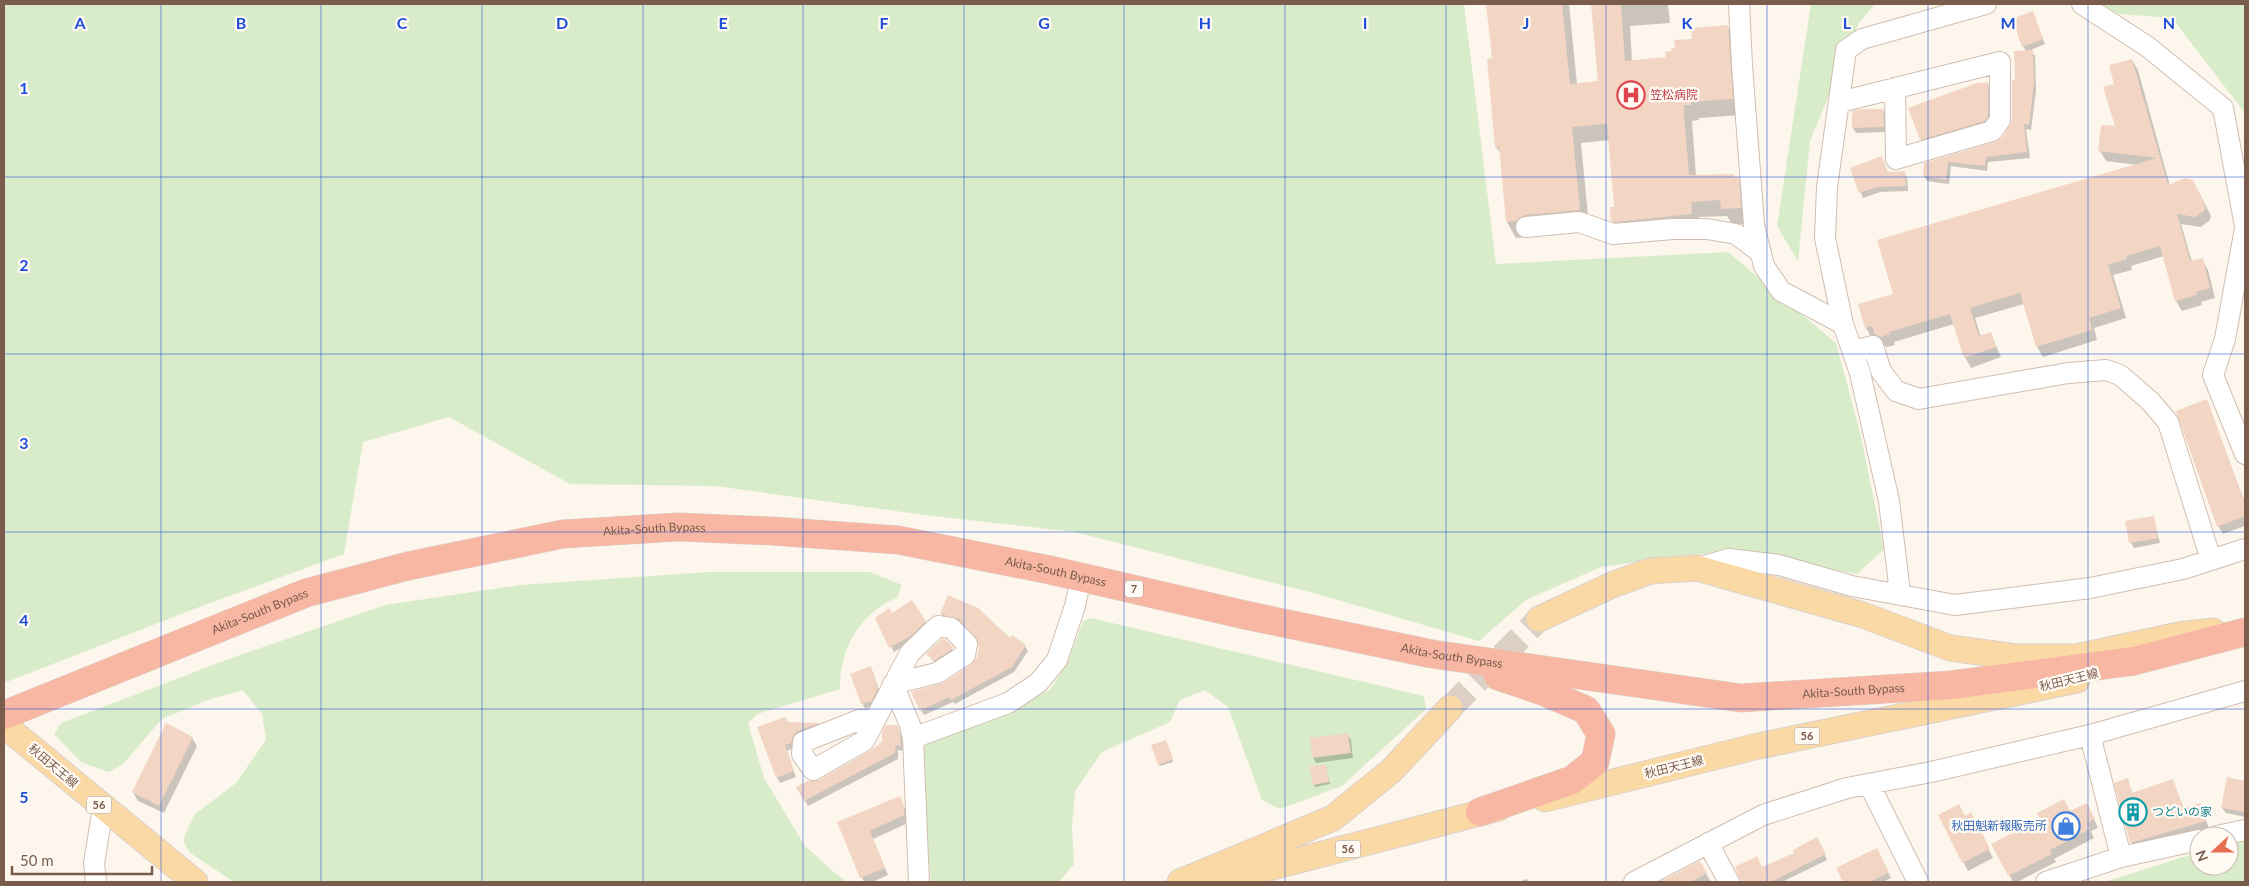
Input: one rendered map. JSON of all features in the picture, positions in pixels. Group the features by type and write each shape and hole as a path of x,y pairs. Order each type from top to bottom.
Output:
{"highway":[{"name":"Akita-South Bypass","path":"4,715 306,593 408,566 563,534 679,527 898,540 1081,577 1432,654 1740,698 1951,685 2134,661 2245,632"},
{"path":"1432,654 1542,691 1586,710 1601,734 1595,762 1572,780 1480,812"}],"main road":[{"path":"1539,619 1612,585 1650,571 1697,568 1863,615 1950,648 2016,657 2076,657 2179,635 2245,627"},
{"name":"秋田天王線","path":"1215,882 1407,834 1480,812 1578,792 1754,747 2079,680 2134,661"},
{"path":"1180,882 1333,818 1391,771 1450,708"},
{"name":"秋田天王線","path":"4,725 195,882"}],"street":[{"path":"1740,4 1742,66 1754,225 1764,266 1781,291 1843,324"},
{"path":"1900,594 1888,501 1860,374 1843,324 1825,238 1827,187 1846,50 1862,39 1986,4"},
{"path":"2082,4 2148,47 2223,108 2245,227 2225,340 2213,375 2245,454"},
{"path":"1840,102 1895,88 2000,62 2000,120 1992,132 1896,159 1895,88"},
{"path":"1526,227 1579,222 1613,234 1674,229 1707,229 1736,234 1761,253"},
{"path":"1853,351 1873,346 1881,371 1896,391 1919,399 2068,373 2106,370 2120,375 2150,401 2168,422 2211,560"},
{"path":"1697,568 1729,559 1779,565 1852,586 1955,605 2090,588 2183,569 2245,549"},
{"path":"913,738 1008,703 1038,683 1057,660 1075,606 1081,577"},
{"path":"875,720 893,684 913,738 918,882"},
{"path":"1634,882 1763,815 1847,788 1931,772 2090,735 2245,691"},
{"path":"2090,735 2120,857"},
{"path":"1869,784 1918,882"},
{"path":"96,882 94,863 103,808"},
{"path":"1708,842 1729,882"},
{"path":"2046,882 2120,857 2189,842"}],"green space":[{"path":"4,4 1464,4 1496,264 1728,252 1836,343 1860,432 1884,549 1857,574 1729,552 1679,556 1601,567 1526,600 1479,641 1317,594 1075,532 924,515 716,486 570,484 449,417 363,442 344,554 194,609 4,683"},
{"path":"1811,4 1875,4 1859,23 1810,141 1798,261 1777,226"},
{"path":"2099,4 2245,4 2245,113 2172,18 2119,14"},
{"path":"708,572 870,572 902,585 897,598 884,604 872,613 854,634 843,660 840,689 757,714 748,723 764,778 805,846 837,875 848,882 234,882 189,852 183,840 194,815 236,783 266,740 262,714 243,690 208,700 162,719 123,764 109,772 81,762 54,734 61,723 226,660 385,605 521,585"},
{"path":"1091,618 1424,696 1426,709 1342,786 1280,809 1262,800 1228,707 1205,690 1180,700 1170,722 1102,752 1075,791 1072,828 1074,864 1059,882 931,882 920,756 929,739 1023,703 1050,690 1068,662 1083,621"},
{"path":"2245,836 2245,882 2105,882 2189,855 2189,876 2239,876 2239,838"}],"building":[{"path":"1486,4 1562,4 1570,84 1598,81 1591,4 1621,4 1625,61 1666,57 1665,52 1672,51 1671,48 1675,48 1674,40 1692,39 1691,28 1728,25 1733,99 1691,102 1691,105 1684,105 1684,114 1689,175 1734,174 1734,177 1739,177 1741,208 1721,209 1720,200 1691,202 1692,214 1611,221 1610,207 1614,207 1607,124 1572,127 1580,210 1525,215 1516,221 1506,222 1499,147 1495,147 1487,59 1492,58"},
{"path":"2033,11 2043,39 2022,47 2012,19"},
{"path":"2033,50 2034,83 2029,125 2024,124 2027,152 1986,157 1985,166 1948,162 1946,180 1923,176 1924,163 1995,142 2002,138 2012,120 2012,80 2015,80 2014,51"},
{"path":"2132,59 2168,185 2186,178 2193,180 2205,205 2205,210 2195,217 2177,214 2190,261 2203,258 2210,288 2196,292 2197,295 2175,301 2160,246 2126,256 2127,259 2108,265 2121,308 2089,318 2092,330 2036,347 2020,293 1970,308 1979,336 1991,332 1996,347 1964,358 1950,314 1889,332 1890,334 1881,337 1875,334 1872,326 1865,328 1858,304 1893,294 1877,240 2157,158 2098,151 2101,125 2115,126 2103,87 2114,84 2109,65"},
{"path":"1988,82 1988,116 1985,121 1920,140 1908,108 1977,83"},
{"path":"1883,109 1884,127 1852,128 1852,111"},
{"path":"1882,156 1887,172 1905,171 1906,186 1877,187 1859,193 1850,168"},
{"path":"2207,399 2245,505 2245,516 2217,527 2176,411"},
{"path":"2154,516 2158,538 2129,543 2125,521"},
{"path":"948,595 978,608 1010,638 1012,635 1026,645 1012,667 951,700 949,697 920,711 911,692 943,683 971,665 977,657 979,646 975,636 959,619 940,614"},
{"path":"912,600 926,621 911,636 889,648 875,618 889,608 892,613"},
{"path":"942,639 945,639 954,648 934,661 926,654"},
{"path":"871,666 878,688 872,701 861,704 850,674"},
{"path":"785,717 788,722 820,723 798,731 793,735 791,743 785,745 794,771 776,778 757,727"},
{"path":"166,723 193,737 159,806 132,792"},
{"path":"886,725 897,725 899,729 901,746 896,745 895,753 804,801 796,787 808,781 819,780 870,751 882,742 882,731"},
{"path":"1348,733 1351,753 1312,758 1310,738"},
{"path":"1166,740 1173,759 1158,765 1151,745"},
{"path":"1326,764 1329,782 1313,785 1309,767"},
{"path":"2227,777 2245,781 2245,812 2221,808"},
{"path":"2128,778 2132,793 2173,779 2183,808 2201,803 2206,821 2130,843 2114,783"},
{"path":"900,796 904,806 904,815 870,831 885,868 860,878 837,822"},
{"path":"2064,799 2070,811 2087,803 2095,819 2087,823 2090,829 2050,850 2052,854 2008,876 1991,844 2040,819 2037,813"},
{"path":"1959,804 1965,816 1971,812 1990,849 1962,863 1938,815"},
{"path":"1817,837 1826,854 1771,882 1741,882 1735,867 1757,856 1762,867 1794,853 1793,850"},
{"path":"1877,848 1889,872 1870,882 1843,882 1836,868"},
{"path":"1700,861 1707,873 1691,882 1659,882"}],"tunnel":[{"path":"1450,708 1539,619"}],"place":[{"name":"笠松病院","path":"1631,95"},
{"name":"つどいの家","path":"2133,812"},
{"name":"秋田魁新報販売所","path":"2066,826"}]}
